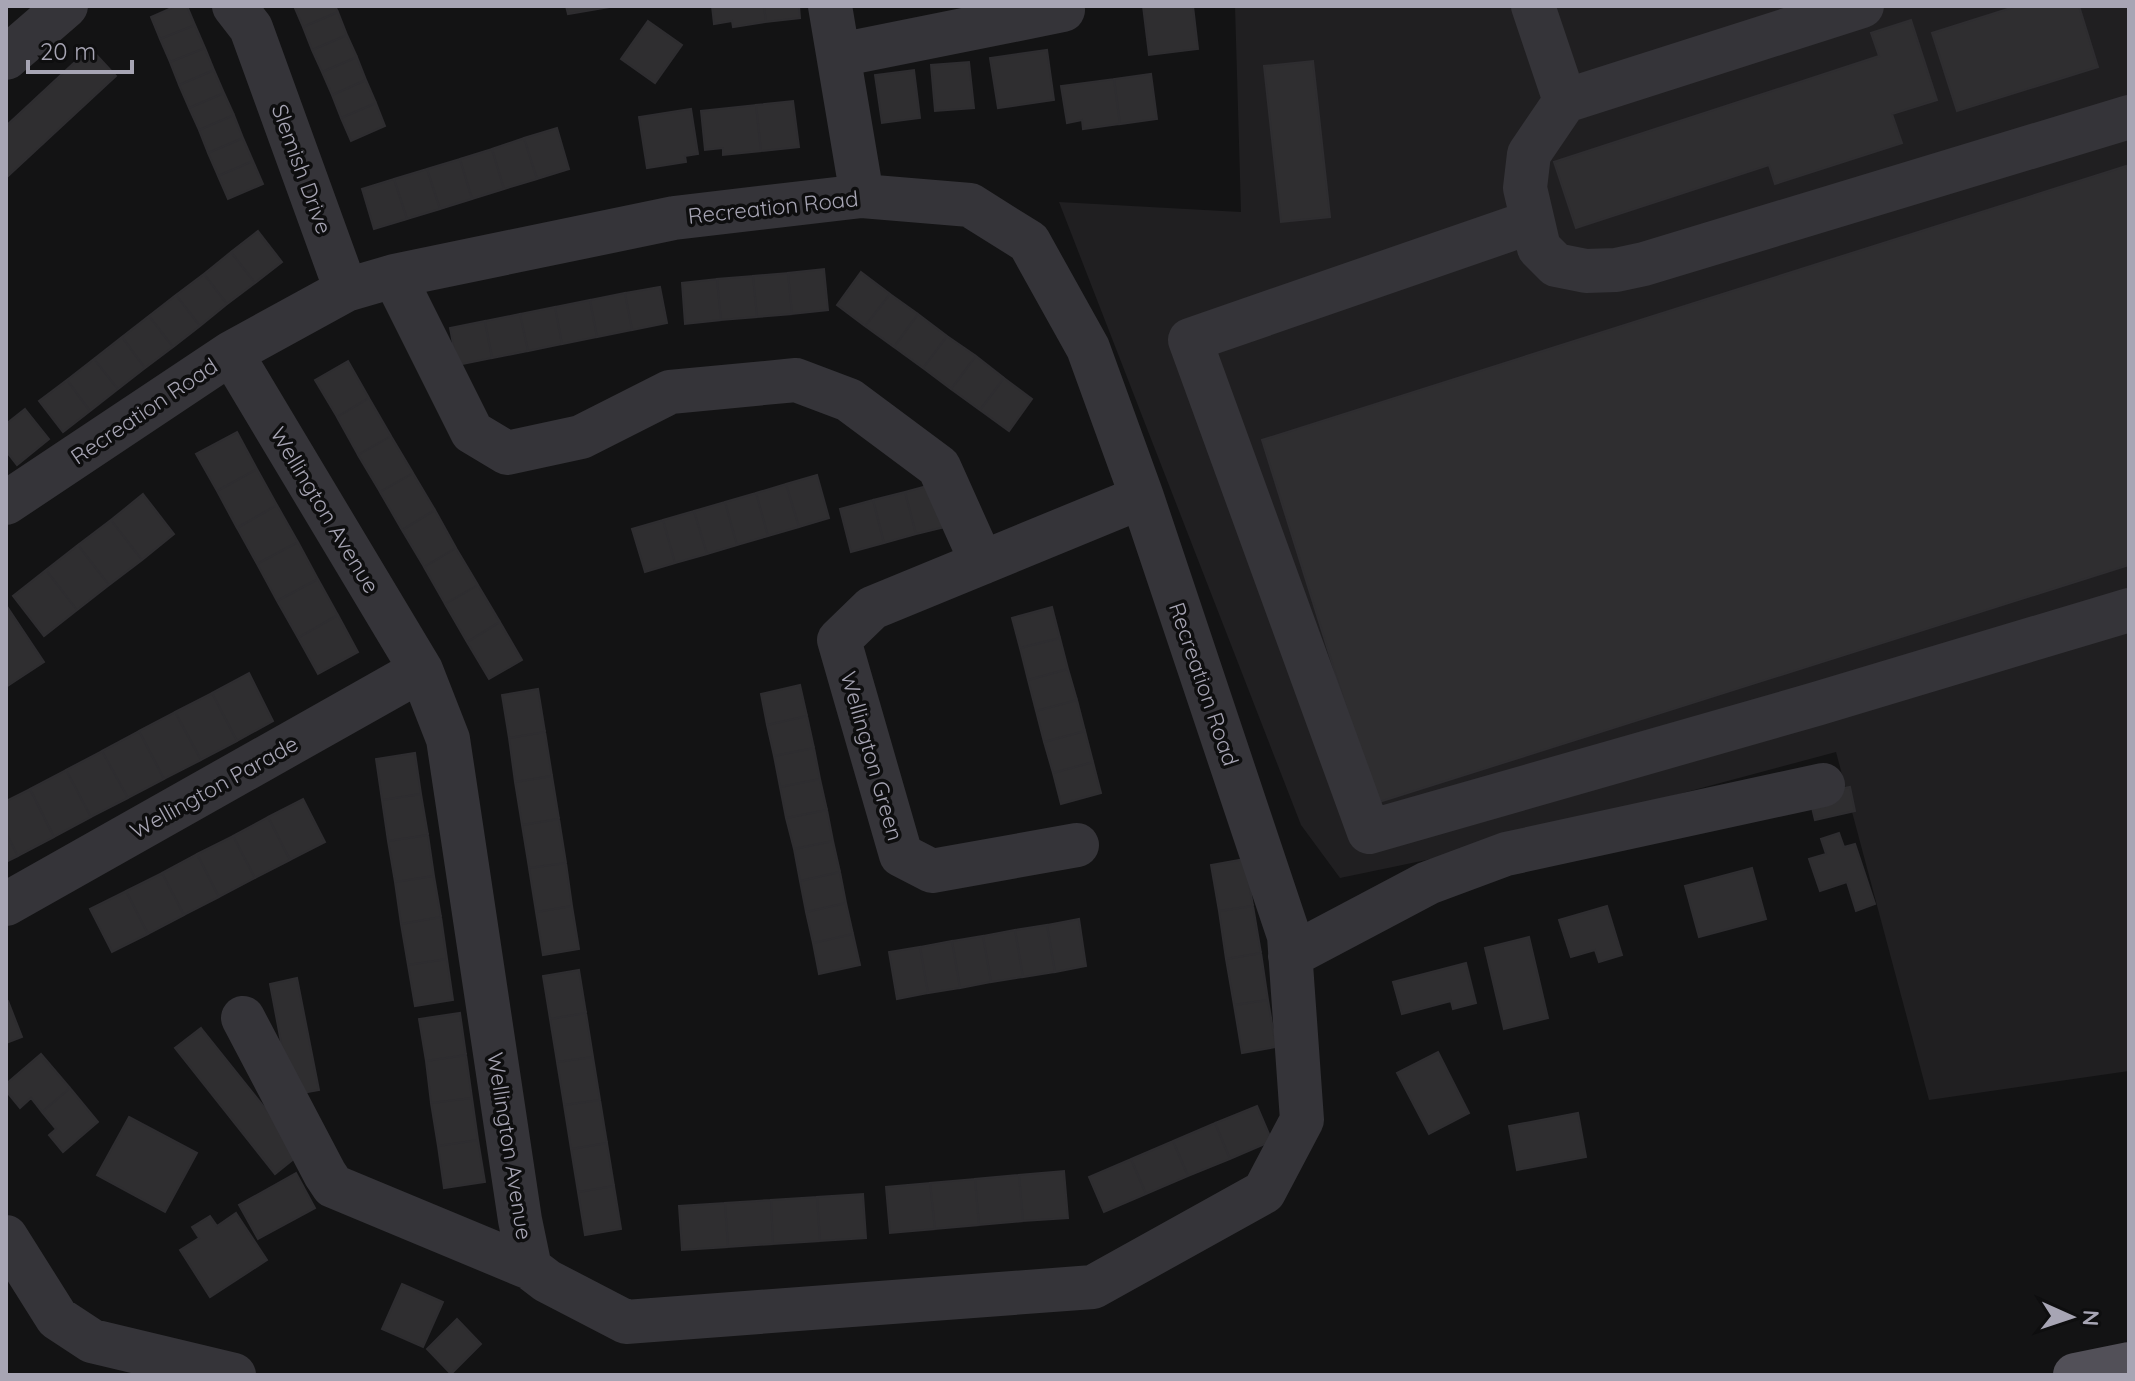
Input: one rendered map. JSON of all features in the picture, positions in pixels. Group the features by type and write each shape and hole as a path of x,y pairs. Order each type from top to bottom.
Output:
{"main road":[{"path":"2075,1375 2129,1364"}],"street":[{"path":"6,58 66,6"},
{"name":"Slemish Drive","path":"234,6 251,28 346,290"},
{"path":"830,6 862,196"},
{"path":"1533,6 1565,101"},
{"path":"1862,6 1565,101 1529,154 1525,188 1539,248 1556,265 1586,271 1616,270 2129,117"},
{"path":"839,55 1063,10"},
{"name":"Recreation Road","path":"6,503 231,353 346,290 394,276 674,218 862,196 970,205 1029,242 1088,348 1142,497 1289,936 1290,956"},
{"path":"1531,222 1190,340 1369,832 1829,701 2129,610"},
{"path":"394,276 472,432 507,453 581,437 670,392 796,380 849,400 939,467 982,563"},
{"name":"Wellington Avenue","path":"231,353 421,670 448,739 517,1204 530,1268 547,1281 626,1322 1093,1287 1264,1192 1302,1120 1290,956"},
{"name":"Wellington Green","path":"1077,845 932,871 901,855 839,640 872,608 1142,497"},
{"name":"Wellington Parade","path":"6,904 421,670"},
{"path":"1290,956 1428,883 1506,854 1823,785"},
{"path":"243,1018 333,1186 530,1268"},
{"path":"6,1237 57,1318 92,1341 234,1375"}],"shaded area":[{"path":"1235,6 2129,6 2129,1071 1929,1100 1836,752 1455,854 1340,878 1301,825 1059,202 1241,212"}],"building":[{"path":"176,6 187,6 195,25 160,39 151,17"},
{"path":"294,6 335,6 338,12 303,27"},
{"path":"566,6 610,6 610,7 568,14"},
{"path":"712,6 764,6 766,22 733,27 732,21 714,24"},
{"path":"764,6 799,6 800,18 766,22"},
{"path":"1143,6 1193,6 1198,49 1149,55"},
{"path":"2017,6 2079,6 2098,67 1957,111 1932,33"},
{"path":"338,12 347,35 312,50 303,27"},
{"path":"1911,20 1937,100 1892,114 1902,143 1775,184 1769,165 1576,228 1554,162 1879,56 1871,33"},
{"path":"648,21 682,45 655,83 621,59"},
{"path":"195,25 205,48 170,62 160,39"},
{"path":"347,35 357,57 322,72 312,50"},
{"path":"90,48 116,76 6,178 6,126"},
{"path":"205,48 214,70 179,85 170,62"},
{"path":"1047,50 1054,100 998,108 990,58"},
{"path":"357,57 366,80 332,95 322,72"},
{"path":"1313,61 1330,217 1281,222 1264,66"},
{"path":"969,62 974,108 935,111 931,65"},
{"path":"214,70 224,93 189,108 179,85"},
{"path":"914,70 920,118 882,123 875,75"},
{"path":"1151,74 1157,119 1120,124 1114,79"},
{"path":"1114,79 1120,124 1083,129 1082,120 1067,123 1061,86"},
{"path":"366,80 376,103 341,118 332,95"},
{"path":"224,93 234,115 199,130 189,108"},
{"path":"793,101 799,147 761,151 756,105"},
{"path":"376,103 385,126 351,141 341,118"},
{"path":"756,105 761,151 723,155 723,148 705,150 701,111"},
{"path":"691,109 698,154 685,156 686,162 647,168 639,117"},
{"path":"234,115 243,138 208,153 199,130"},
{"path":"557,128 569,169 537,179 524,138"},
{"path":"243,138 253,161 218,176 208,153"},
{"path":"524,138 537,179 504,189 492,149"},
{"path":"492,149 504,189 472,199 460,159"},
{"path":"460,159 472,199 440,209 427,169"},
{"path":"253,161 263,184 228,199 218,176"},
{"path":"2126,166 2129,175 2129,565 1376,803 1262,440"},
{"path":"427,169 440,209 407,219 394,179"},
{"path":"394,179 407,219 374,229 362,189"},
{"path":"258,231 282,262 255,283 231,252"},
{"path":"231,252 255,283 227,304 204,274"},
{"path":"824,269 828,310 792,314 788,273"},
{"path":"861,272 890,294 865,326 837,305"},
{"path":"788,273 792,314 757,317 753,276"},
{"path":"204,274 227,304 200,326 176,295"},
{"path":"753,276 757,317 721,320 717,279"},
{"path":"717,279 721,320 685,324 682,283"},
{"path":"660,287 667,323 632,330 625,293"},
{"path":"625,293 632,330 597,337 590,300"},
{"path":"890,294 918,314 894,347 865,326"},
{"path":"176,295 200,326 173,347 149,316"},
{"path":"590,300 597,337 562,344 555,307"},
{"path":"555,307 562,344 528,351 520,314"},
{"path":"520,314 528,351 492,358 485,321"},
{"path":"918,314 947,336 923,368 894,347"},
{"path":"149,316 173,347 145,368 122,337"},
{"path":"485,321 492,358 457,365 450,328"},
{"path":"947,336 976,356 951,389 923,368"},
{"path":"122,337 145,368 118,389 94,359"},
{"path":"976,356 1004,378 980,410 951,389"},
{"path":"94,359 118,389 90,411 67,380"},
{"path":"348,361 369,398 337,417 315,380"},
{"path":"1004,378 1032,399 1009,431 980,410"},
{"path":"67,380 90,411 63,432 39,401"},
{"path":"369,398 391,436 358,455 337,417"},
{"path":"25,409 49,439 17,465 6,451 6,424"},
{"path":"237,432 257,469 217,491 196,454"},
{"path":"391,436 413,473 380,492 358,455"},
{"path":"257,469 277,505 237,528 217,491"},
{"path":"413,473 435,510 402,530 380,492"},
{"path":"817,475 829,518 799,527 786,484"},
{"path":"938,483 949,526 916,534 905,492"},
{"path":"786,484 799,527 768,536 756,493"},
{"path":"905,492 916,534 884,543 873,500"},
{"path":"756,493 768,536 737,545 725,502"},
{"path":"143,494 174,534 142,560 111,520"},
{"path":"873,500 884,543 851,552 840,509"},
{"path":"725,502 737,545 707,554 694,511"},
{"path":"277,505 298,542 257,564 237,528"},
{"path":"435,510 456,548 424,567 402,530"},
{"path":"694,511 707,554 675,563 663,520"},
{"path":"111,520 142,560 109,585 78,545"},
{"path":"663,520 675,563 645,572 632,529"},
{"path":"298,542 318,579 277,601 257,564"},
{"path":"78,545 109,585 77,610 46,570"},
{"path":"456,548 478,585 445,604 424,567"},
{"path":"46,570 77,610 44,636 13,596"},
{"path":"318,579 338,615 298,638 277,601"},
{"path":"478,585 500,622 467,642 445,604"},
{"path":"6,605 44,662 6,687"},
{"path":"1052,607 1060,638 1020,648 1012,618"},
{"path":"338,615 358,652 318,674 298,638"},
{"path":"500,622 522,660 489,679 467,642"},
{"path":"1060,638 1068,669 1028,680 1020,648"},
{"path":"1068,669 1077,700 1036,711 1028,680"},
{"path":"249,673 273,721 237,741 212,693"},
{"path":"800,685 807,716 767,725 761,694"},
{"path":"538,689 545,732 509,738 502,695"},
{"path":"212,693 237,741 201,760 175,712"},
{"path":"1077,700 1085,731 1044,742 1036,711"},
{"path":"175,712 201,760 164,779 139,731"},
{"path":"807,716 814,748 774,756 767,725"},
{"path":"139,731 164,779 128,798 102,751"},
{"path":"1085,731 1093,762 1053,773 1044,742"},
{"path":"545,732 552,776 515,782 509,738"},
{"path":"814,748 820,779 780,787 774,756"},
{"path":"102,751 128,798 91,817 66,770"},
{"path":"415,753 421,794 382,800 376,759"},
{"path":"1093,762 1101,793 1061,804 1053,773"},
{"path":"66,770 91,817 54,837 30,789"},
{"path":"552,776 559,819 522,825 515,782"},
{"path":"820,779 827,810 786,818 780,787"},
{"path":"1850,787 1855,811 1815,820 1809,795"},
{"path":"30,789 54,837 18,856 6,833 6,801"},
{"path":"421,794 428,835 388,841 382,800"},
{"path":"303,799 325,842 290,860 268,817"},
{"path":"827,810 833,841 794,849 786,818"},
{"path":"268,817 290,860 255,878 233,836"},
{"path":"559,819 566,863 529,868 522,825"},
{"path":"6,833 18,856 6,862"},
{"path":"1839,833 1844,847 1855,844 1875,904 1856,911 1847,882 1820,891 1809,859 1826,854 1821,839"},
{"path":"428,835 434,876 395,882 388,841"},
{"path":"233,836 255,878 219,897 197,854"},
{"path":"833,841 840,872 800,881 794,849"},
{"path":"197,854 219,897 184,915 162,873"},
{"path":"1245,859 1253,906 1219,911 1211,865"},
{"path":"566,863 572,906 536,912 529,868"},
{"path":"1752,868 1766,919 1699,937 1685,886"},
{"path":"840,872 846,903 806,912 800,881"},
{"path":"162,873 184,915 148,934 126,891"},
{"path":"434,876 441,917 401,924 395,882"},
{"path":"126,891 148,934 112,952 90,909"},
{"path":"846,903 853,934 813,943 806,912"},
{"path":"572,906 579,949 543,955 536,912"},
{"path":"1253,906 1261,953 1226,959 1219,911"},
{"path":"1607,906 1622,955 1599,962 1595,950 1571,957 1559,920"},
{"path":"441,917 447,959 408,965 401,924"},
{"path":"1079,919 1086,966 1055,972 1047,925"},
{"path":"1047,925 1055,972 1023,977 1015,930"},
{"path":"1015,930 1023,977 991,982 983,936"},
{"path":"853,934 860,965 819,974 813,943"},
{"path":"983,936 991,982 960,988 952,941"},
{"path":"1529,937 1548,1018 1504,1029 1485,948"},
{"path":"952,941 960,988 928,993 920,947"},
{"path":"920,947 928,993 897,999 889,952"},
{"path":"1261,953 1268,1000 1234,1005 1226,959"},
{"path":"447,959 453,1000 415,1006 408,965"},
{"path":"1466,963 1476,1003 1453,1009 1451,1001 1402,1014 1393,982"},
{"path":"579,970 586,1013 550,1019 543,976"},
{"path":"297,978 319,1090 291,1095 270,984"},
{"path":"1268,1000 1276,1047 1242,1053 1234,1005"},
{"path":"6,1001 22,1037 6,1043"},
{"path":"460,1013 466,1055 426,1061 419,1019"},
{"path":"586,1013 593,1057 557,1062 550,1019"},
{"path":"201,1028 301,1153 275,1174 175,1048"},
{"path":"1438,1052 1469,1113 1429,1134 1397,1073"},
{"path":"41,1054 70,1088 42,1112 31,1098 20,1108 6,1091 6,1084"},
{"path":"466,1055 472,1098 431,1103 426,1061"},
{"path":"593,1057 600,1100 564,1105 557,1062"},
{"path":"70,1088 98,1122 63,1152 49,1135 56,1129 42,1112"},
{"path":"472,1098 478,1140 438,1146 431,1103"},
{"path":"600,1100 607,1143 571,1149 564,1105"},
{"path":"1257,1106 1272,1141 1230,1159 1215,1123"},
{"path":"1578,1113 1586,1157 1517,1170 1509,1126"},
{"path":"129,1117 197,1153 165,1212 97,1175"},
{"path":"1215,1123 1230,1159 1188,1176 1173,1141"},
{"path":"478,1140 485,1182 444,1188 438,1146"},
{"path":"1173,1141 1188,1176 1146,1194 1131,1159"},
{"path":"607,1143 614,1186 578,1192 571,1149"},
{"path":"1131,1159 1146,1194 1104,1212 1089,1177"},
{"path":"1064,1171 1068,1218 1023,1221 1019,1175"},
{"path":"296,1173 315,1208 258,1239 239,1205"},
{"path":"1019,1175 1023,1221 979,1225 975,1179"},
{"path":"975,1179 979,1225 935,1229 930,1183"},
{"path":"930,1183 935,1229 890,1233 886,1187"},
{"path":"614,1186 621,1229 585,1235 578,1192"},
{"path":"863,1194 866,1238 820,1241 817,1197"},
{"path":"817,1197 820,1241 773,1244 771,1200"},
{"path":"771,1200 773,1244 728,1247 725,1203"},
{"path":"725,1203 728,1247 682,1250 679,1206"},
{"path":"236,1213 267,1260 210,1297 180,1250 199,1238 192,1227 210,1216 217,1226"},
{"path":"402,1284 443,1302 423,1347 382,1329"},
{"path":"457,1319 481,1344 451,1374 427,1349"}]}
